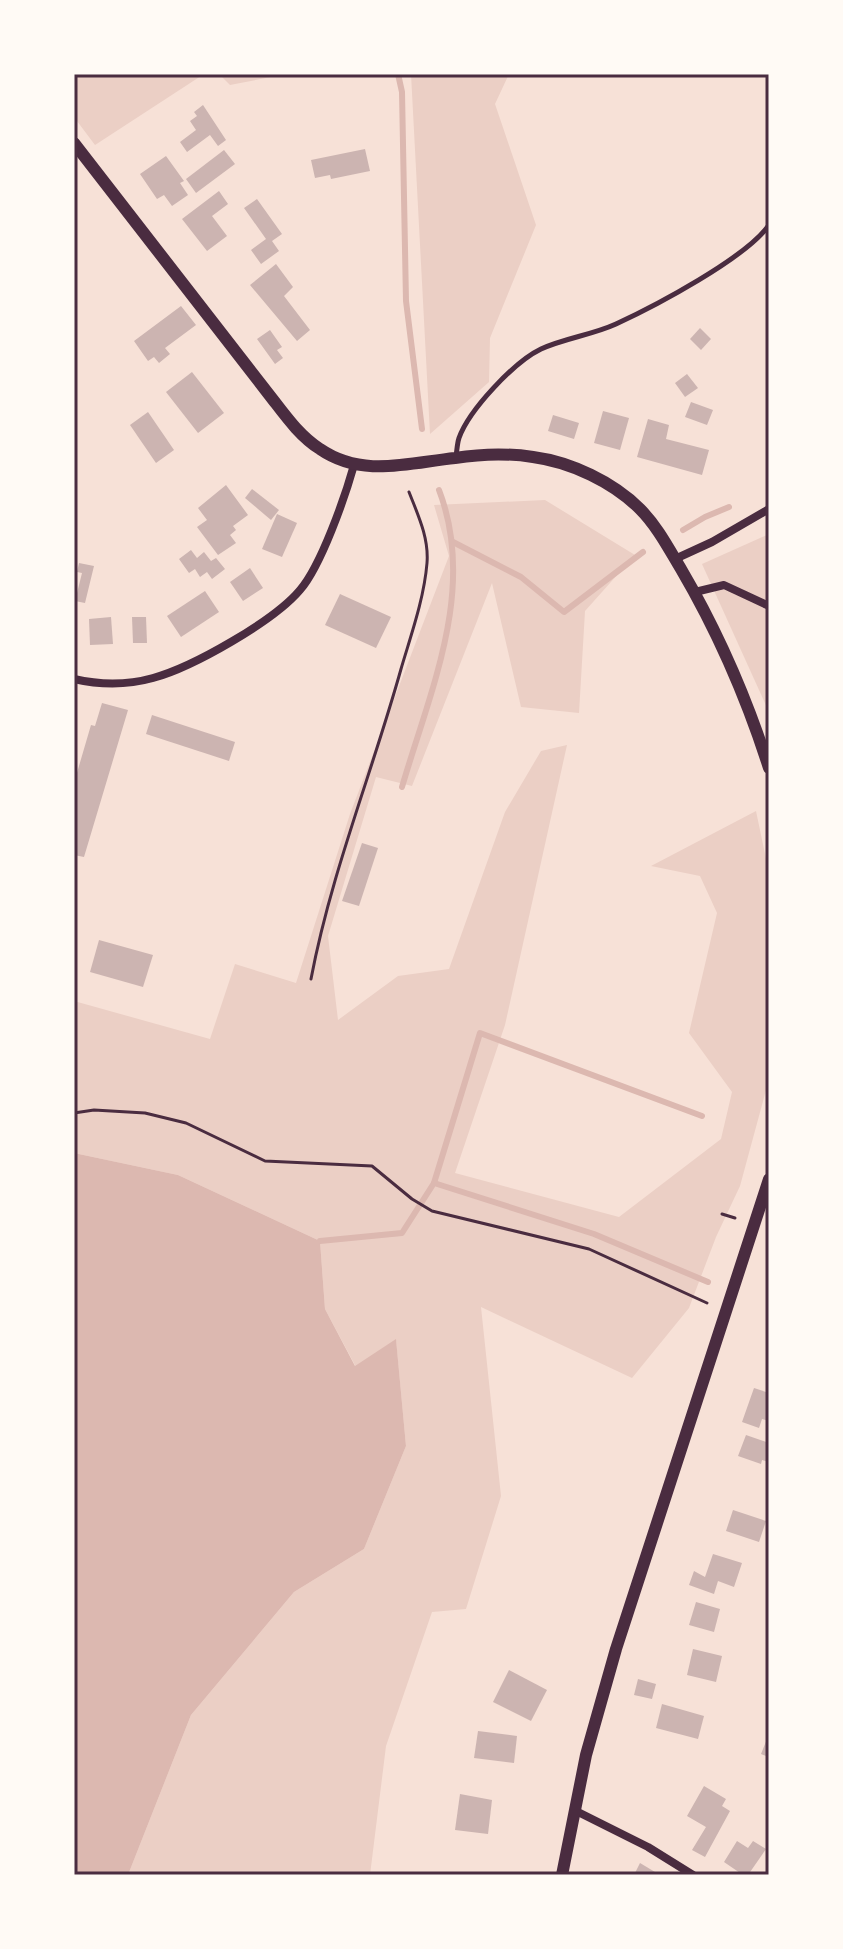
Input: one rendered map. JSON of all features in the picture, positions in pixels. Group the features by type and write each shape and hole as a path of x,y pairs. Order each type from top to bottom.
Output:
{"main road":[{"path":"74,143 293,425 320,449 354,465 384,467 500,454 536,457 575,468 618,491 640,509 695,592 742,693 769,768"},
{"path":"562,1875 586,1755 626,1616 769,1179"}],"street":[{"path":"74,679 122,684 155,677 227,643 273,615 302,588 321,552 354,465"},
{"path":"675,559 769,509"},
{"path":"695,592 724,585 769,606"},
{"path":"574,1810 648,1847 693,1875"}],"lane":[{"path":"456,457 459,438 468,420 514,367 540,350 615,324 697,280 751,246 769,225"},
{"path":"761,236 769,237"}],"path":[{"path":"311,979 339,863 394,694 421,598 427,562 423,530 409,492"},
{"path":"74,1113 94,1110 145,1113 186,1123 265,1161 372,1166 432,1211 589,1249 707,1303"},
{"path":"722,1214 735,1218"}],"shaded area":[{"path":"74,74 204,74 95,145 74,117"},
{"path":"219,74 286,74 230,85"},
{"path":"411,74 509,74 495,104 536,225 490,338 489,382 430,434"},
{"path":"545,500 635,555 585,611 579,713 521,707 492,583 412,786 376,777 328,936 338,1020 398,976 449,969 505,812 541,751 567,745 505,1025 455,1173 619,1217 721,1139 732,1092 689,1033 717,913 700,876 651,866 756,811 769,873 769,1079 740,1186 716,1237 689,1308 632,1378 481,1307 501,1496 466,1609 432,1612 386,1746 370,1875 128,1875 191,1715 294,1592 364,1549 406,1446 396,1340 356,1367 325,1309 320,1241 178,1175 74,1153 74,1001 210,1039 235,964 296,983 350,814 449,556 434,505"},
{"path":"769,534 769,712 702,564"},
{"path":"74,1153 178,1175 320,1241 325,1309 355,1366 396,1339 406,1446 364,1549 294,1592 191,1715 128,1875 74,1875"}],"building":[{"path":"203,105 226,140 218,146 210,135 187,152 180,142 196,130 190,121 197,116 194,112"},
{"path":"365,149 370,171 331,179 330,175 315,178 311,160"},
{"path":"224,150 235,164 196,193 186,179"},
{"path":"166,156 184,181 180,183 188,195 172,206 164,195 157,199 140,174"},
{"path":"219,191 228,204 212,216 227,236 207,251 182,219"},
{"path":"257,199 282,234 272,241 279,251 261,264 251,250 266,239 244,208"},
{"path":"276,264 293,287 284,296 310,330 297,341 250,285"},
{"path":"181,306 196,325 165,348 170,354 159,363 154,357 148,361 134,341"},
{"path":"700,328 711,339 701,350 690,339"},
{"path":"270,330 282,347 277,350 283,358 275,364 257,339"},
{"path":"192,372 224,413 198,433 166,392"},
{"path":"687,374 698,388 685,397 675,383"},
{"path":"691,402 713,410 707,425 685,417"},
{"path":"603,411 629,418 620,450 594,443"},
{"path":"148,412 174,450 156,463 130,425"},
{"path":"553,415 579,423 574,439 548,431"},
{"path":"648,419 669,425 666,439 709,450 702,475 637,457"},
{"path":"226,485 248,515 233,526 236,530 230,535 236,543 218,555 197,527 207,520 198,508"},
{"path":"252,489 279,510 271,520 245,498"},
{"path":"277,514 297,523 282,557 262,549"},
{"path":"191,550 197,558 204,552 211,561 216,558 225,569 212,579 207,572 200,577 195,569 189,573 179,559"},
{"path":"79,563 94,566 85,603 75,601 82,573 77,572"},
{"path":"250,568 263,588 243,601 230,582"},
{"path":"205,591 219,612 181,637 167,616"},
{"path":"340,594 391,617 376,648 325,625"},
{"path":"111,617 113,644 90,645 89,619"},
{"path":"132,617 146,617 147,643 133,643"},
{"path":"102,703 128,710 84,857 74,855 74,783 91,725 95,726"},
{"path":"152,715 235,742 229,761 146,734"},
{"path":"362,843 378,848 359,906 342,901"},
{"path":"99,940 153,955 143,987 90,972"},
{"path":"754,1388 769,1393 769,1421 762,1419 759,1428 742,1422"},
{"path":"746,1435 769,1443 769,1462 762,1460 761,1464 738,1456"},
{"path":"733,1510 766,1521 759,1542 726,1531"},
{"path":"713,1554 742,1563 734,1587 718,1581 714,1594 689,1585 694,1571 705,1577"},
{"path":"696,1602 720,1609 714,1632 689,1625"},
{"path":"693,1649 722,1656 716,1682 687,1675"},
{"path":"509,1670 547,1690 531,1721 493,1702"},
{"path":"638,1679 656,1684 652,1699 634,1695"},
{"path":"662,1704 704,1716 698,1739 656,1728"},
{"path":"478,1731 517,1736 514,1763 474,1758"},
{"path":"769,1734 769,1757 761,1754"},
{"path":"704,1786 726,1799 722,1806 730,1811 705,1857 692,1850 706,1827 687,1816"},
{"path":"460,1794 492,1800 488,1834 455,1830"},
{"path":"737,1841 748,1848 753,1841 766,1849 748,1875 724,1862"},
{"path":"640,1863 660,1875 634,1875"}],"waterway":[{"path":"398,74 402,92 406,301 422,429"},
{"path":"402,787 436,677 451,602 453,565 449,527 439,490"},
{"path":"683,530 729,507"},
{"path":"453,542 521,577 564,612 643,552"},
{"path":"434,1183 480,1033 702,1116"},
{"path":"320,1241 402,1233 434,1183 594,1234 708,1282"}]}
